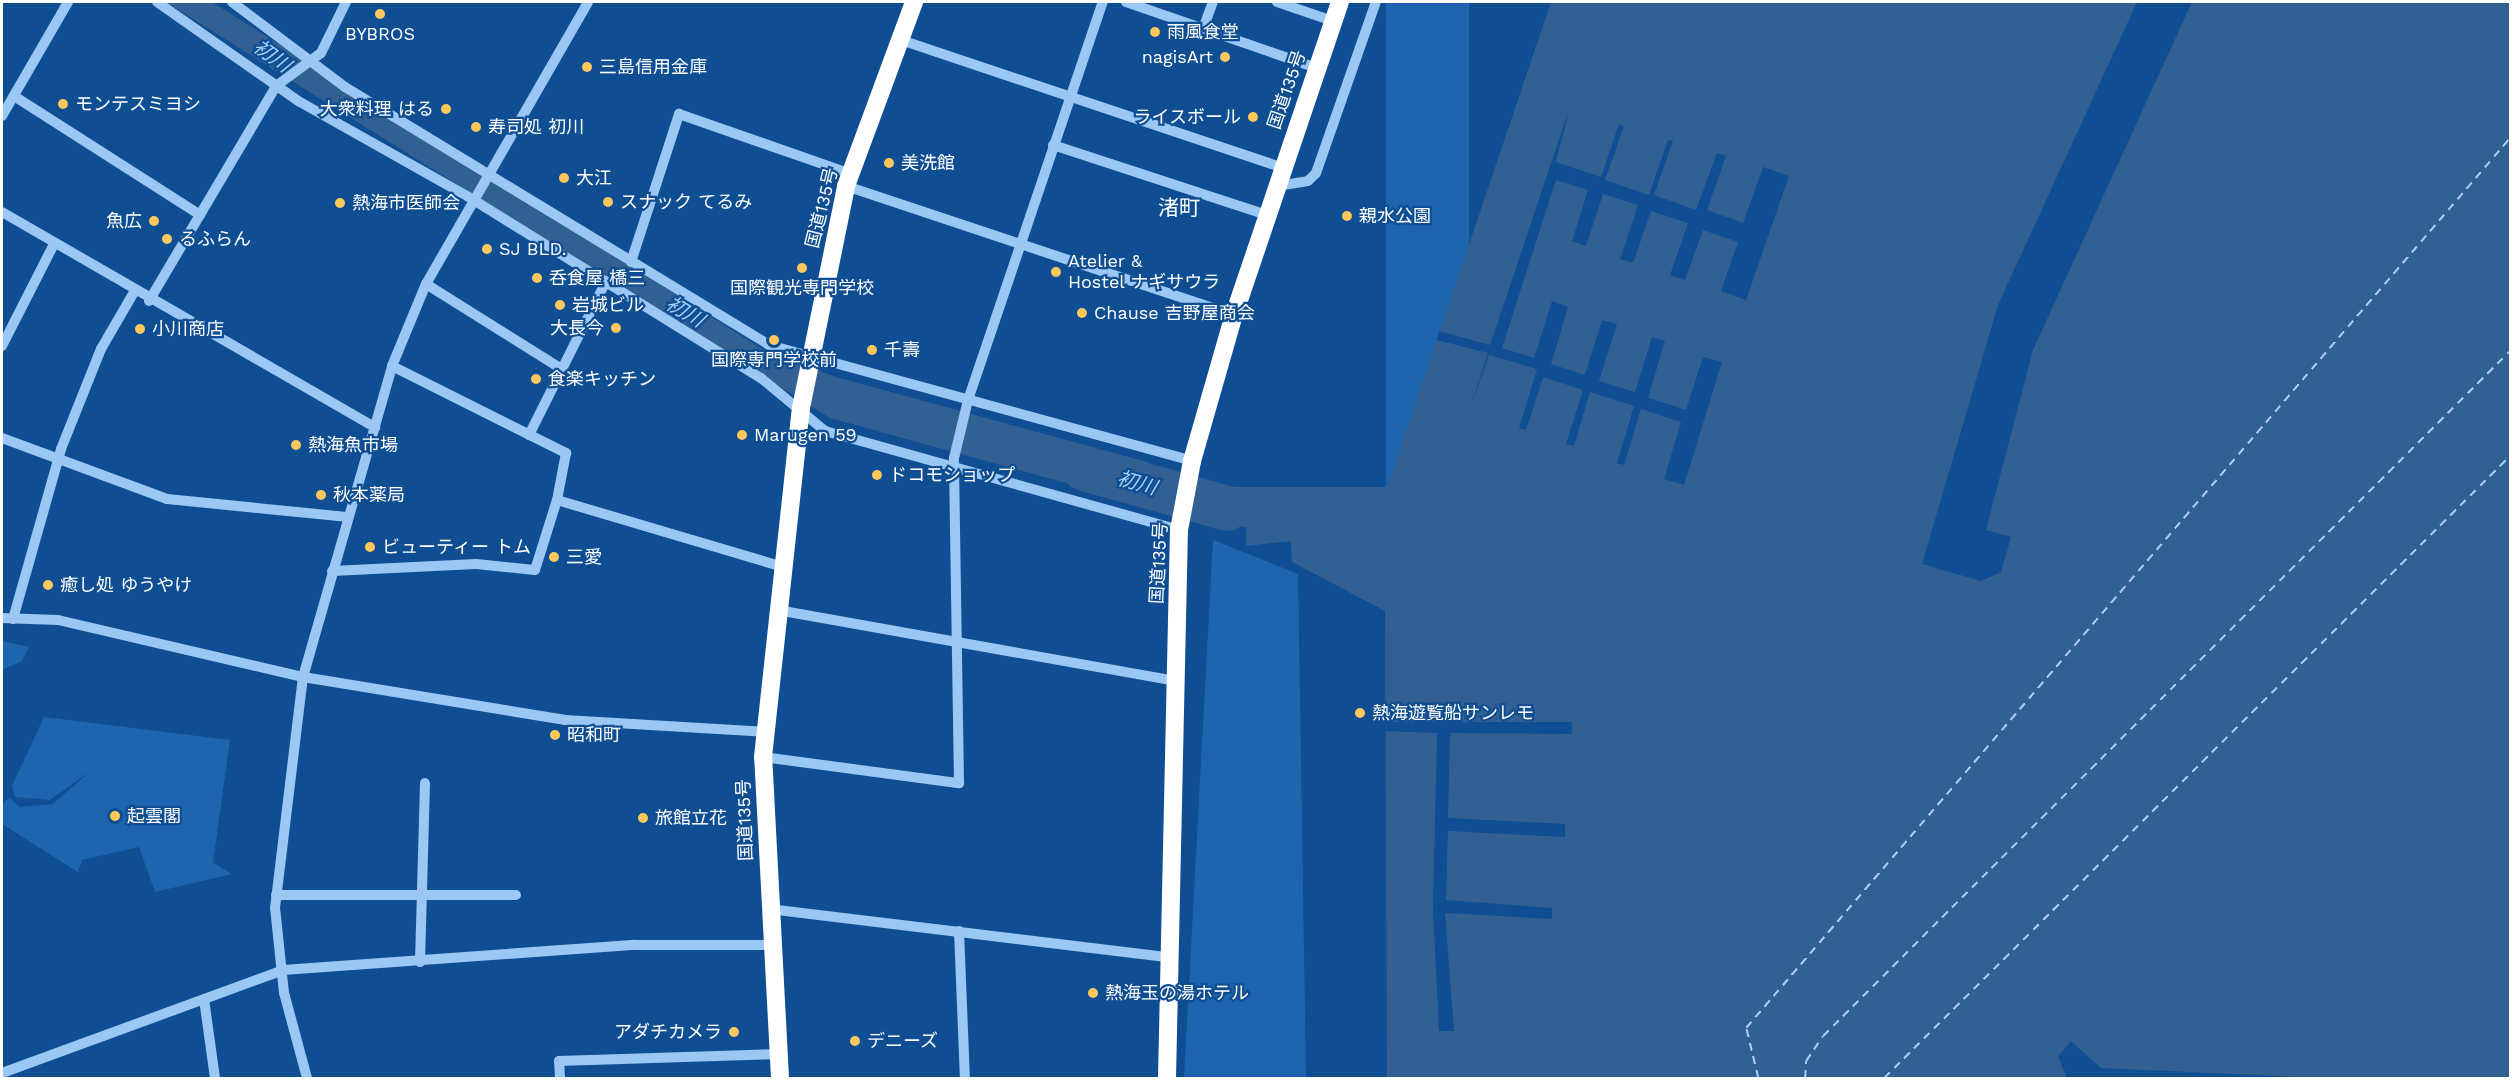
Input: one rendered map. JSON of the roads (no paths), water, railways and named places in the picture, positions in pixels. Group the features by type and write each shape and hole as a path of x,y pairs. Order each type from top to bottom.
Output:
{"highway":[{"name":"国道135号","path":"780,1078 769,909 763,757 783,610 801,408 848,180 914,2"},
{"name":"国道135号","path":"1167,1078 1179,530 1192,461 1234,315 1340,2"}],"street":[{"path":"2,116 68,2"},
{"path":"157,2 276,86 472,199 606,281 801,408 825,431 954,470 1179,530"},
{"path":"232,2 312,62 631,262 769,345 810,359 837,363 1192,461"},
{"path":"149,301 276,86 312,62 346,2"},
{"path":"308,1078 283,970 276,895 303,677 346,517 392,366 426,284 472,199 588,2"},
{"path":"763,757 959,783 954,458 968,400 1103,2"},
{"path":"1126,2 1317,68"},
{"path":"1203,29 1213,2"},
{"path":"1276,2 1333,21"},
{"path":"1277,186 1308,181 1316,173 1376,2"},
{"path":"901,40 1283,168"},
{"path":"14,96 200,215"},
{"path":"631,262 679,114 1021,246 1234,315"},
{"path":"1053,145 1267,215"},
{"path":"2,212 149,301 375,427"},
{"path":"2,346 54,244"},
{"path":"528,435 563,370 606,281"},
{"path":"426,284 563,370"},
{"path":"13,619 57,461 101,349 134,292"},
{"path":"332,571 476,564 535,570 557,500 566,453 392,366"},
{"path":"2,438 57,461 168,499 346,517"},
{"path":"557,500 786,568"},
{"path":"783,610 1177,681"},
{"path":"2,618 58,620 303,677 565,720 766,732"},
{"path":"420,962 425,783"},
{"path":"276,895 516,895"},
{"path":"769,909 1168,957"},
{"path":"959,931 965,1078"},
{"path":"2,1072 283,970 635,945 771,945"},
{"path":"204,999 214,1078"},
{"path":"560,1078 559,1061 777,1054"}],"water":[{"path":"166,2 212,2 765,351 836,377 1147,462 1139,503 830,418"},
{"path":"1551,2 2510,2 2510,1078 2320,1078 2101,1068 2071,1041 2058,1056 2067,1078 1387,1078 1385,611 1292,562 1291,541 1246,546 1246,527 1216,524 1223,487 1387,487"}],"waterway":[{"name":"初川","path":"1084,468 1227,508"}],"place":[{"name":"BYBROS","path":"380,14"},
{"name":"雨風食堂","path":"1155,32"},
{"name":"nagisArt","path":"1225,57"},
{"name":"三島信用金庫","path":"587,67"},
{"name":"モンテスミヨシ","path":"63,104"},
{"name":"大衆料理 はる","path":"446,109"},
{"name":"ライスボール","path":"1253,117"},
{"name":"寿司処 初川","path":"476,127"},
{"name":"美洗館","path":"889,163"},
{"name":"大江","path":"564,178"},
{"name":"スナック てるみ","path":"608,202"},
{"name":"熱海市医師会","path":"340,203"},
{"name":"親水公園","path":"1347,216"},
{"name":"魚広","path":"154,221"},
{"name":"るふらん","path":"167,239"},
{"name":"SJ BLD.","path":"487,249"},
{"name":"国際観光専門学校","path":"802,268"},
{"name":"Atelier & Hostel ナギサウラ","path":"1056,272"},
{"name":"呑食屋 橋三","path":"537,278"},
{"name":"岩城ビル","path":"560,305"},
{"name":"Chause 吉野屋商会","path":"1082,313"},
{"name":"大長今","path":"616,328"},
{"name":"小川商店","path":"140,329"},
{"name":"国際専門学校前","path":"774,340"},
{"name":"千壽","path":"872,350"},
{"name":"食楽キッチン","path":"536,379"},
{"name":"Marugen 59","path":"742,435"},
{"name":"熱海魚市場","path":"296,445"},
{"name":"ドコモショップ","path":"877,475"},
{"name":"秋本薬局","path":"321,495"},
{"name":"ビューティー トム","path":"370,547"},
{"name":"三愛","path":"554,557"},
{"name":"癒し処 ゆうやけ","path":"48,585"},
{"name":"熱海遊覧船サンレモ","path":"1360,713"},
{"name":"昭和町","path":"555,735"},
{"name":"起雲閣","path":"115,816"},
{"name":"旅館立花","path":"643,818"},
{"name":"熱海玉の湯ホテル","path":"1093,993"},
{"name":"アダチカメラ","path":"734,1032"},
{"name":"デニーズ","path":"855,1041"}],"district":[{"name":"渚町","path":"1179,208"}]}
